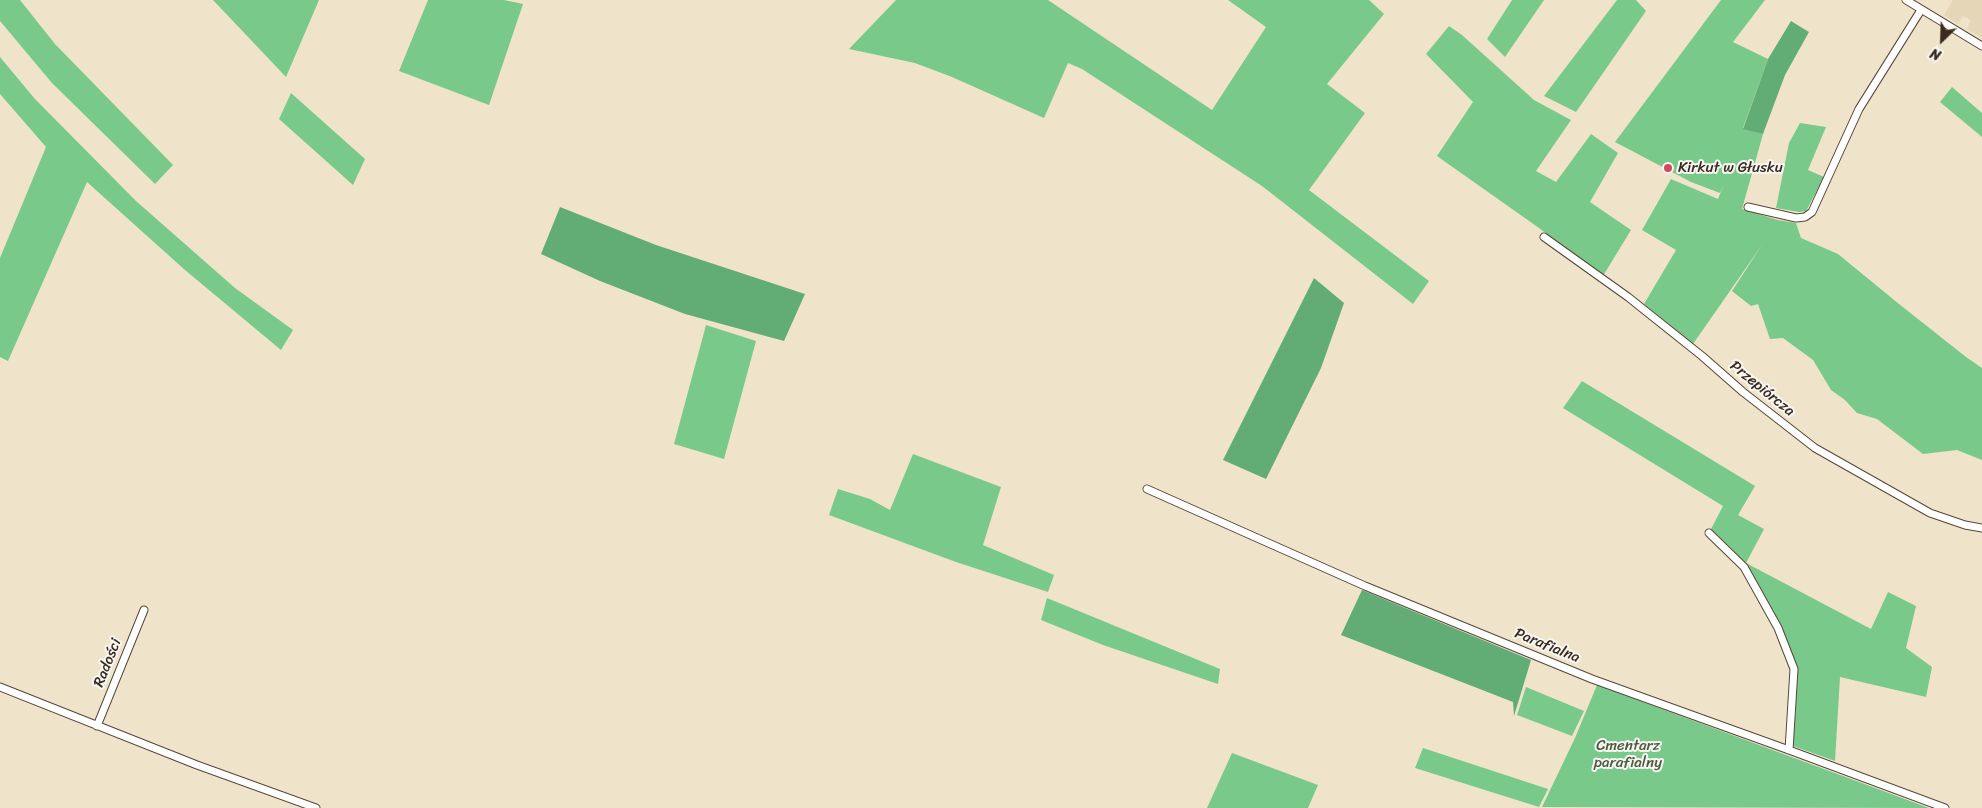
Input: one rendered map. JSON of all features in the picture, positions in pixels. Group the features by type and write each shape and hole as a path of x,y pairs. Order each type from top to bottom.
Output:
{"street":[{"path":"1906,0 1982,46"},
{"path":"1748,207 1796,218 1805,217 1812,212 1859,109 1921,10"},
{"name":"Przepiórcza","path":"1544,237 1628,297 1702,356 1743,392 1815,448 1930,513 1964,525 1982,528"},
{"name":"Parafialna","path":"1147,489 1365,586 1592,680 1945,808"},
{"path":"1709,533 1744,567 1778,628 1794,669 1789,750"},
{"name":"Radości","path":"97,726 144,610"},
{"path":"0,687 97,726 316,808"}],"shaded area":[{"path":"1953,0 1982,0 1982,38 1967,29 1971,20 1963,16 1958,24 1944,15"}],"green space":[{"path":"0,0 20,0 55,44 173,165 155,184 52,83 0,21"},
{"path":"213,0 319,0 286,77"},
{"path":"428,0 504,0 523,4 489,105 399,71"},
{"path":"896,0 1048,0 1212,110 1266,27 1228,0 1369,0 1384,14 1327,84 1365,113 1309,190 1429,281 1413,304 1262,186 1082,69 1068,63 1044,118 952,77 915,63 849,49"},
{"path":"1512,0 1544,0 1505,57 1487,39"},
{"path":"1617,0 1636,0 1646,11 1576,112 1544,96"},
{"path":"1721,0 1765,0 1733,42 1768,59 1743,128 1763,134 1742,209 1778,220 1796,223 1801,238 1838,254 1982,368 1982,460 1957,450 1923,454 1877,419 1857,413 1845,400 1831,390 1813,360 1783,338 1770,339 1758,304 1751,306 1732,291 1762,245 1693,344 1644,304 1676,250 1642,230 1671,179 1718,199 1724,184 1720,193 1691,182 1615,142"},
{"path":"1791,21 1809,32 1785,75 1763,134 1743,129 1768,59"},
{"path":"1449,26 1462,35 1534,100 1571,120 1536,171 1556,182 1591,134 1618,153 1590,202 1631,230 1603,276 1437,156 1473,102 1426,54"},
{"path":"0,57 35,99 136,201 235,288 293,330 281,350 185,270 87,182 8,361 0,357 0,258 46,147 0,94"},
{"path":"1952,87 1982,113 1982,137 1940,102"},
{"path":"291,93 365,159 353,185 279,119"},
{"path":"1800,123 1826,127 1808,170 1824,177 1806,211 1799,212 1776,208 1789,143"},
{"path":"560,207 656,245 805,294 784,341 685,314 600,281 541,254"},
{"path":"1314,278 1344,303 1321,368 1266,479 1223,460"},
{"path":"706,325 756,341 724,459 674,444"},
{"path":"1582,381 1755,486 1738,515 1764,529 1746,563 1871,629 1888,592 1916,606 1906,648 1932,667 1926,697 1840,677 1835,761 1793,746 1798,669 1745,562 1711,529 1723,506 1563,408"},
{"path":"913,454 1001,487 983,545 1054,575 1048,592 956,562 829,515 838,489 870,499 890,510"},
{"path":"1362,590 1531,660 1514,716 1513,702 1341,635"},
{"path":"1047,598 1220,669 1218,684 1103,645 1041,620"},
{"name":"Cmentarz parafialny","path":"1597,685 1929,808 1542,807 1575,738"},
{"path":"1526,687 1584,711 1572,736 1517,715"},
{"path":"1423,748 1548,789 1539,807 1415,768"},
{"path":"1232,753 1318,785 1308,808 1207,808"}],"place":[{"name":"Kirkut w Głusku","path":"1668,168"}]}
